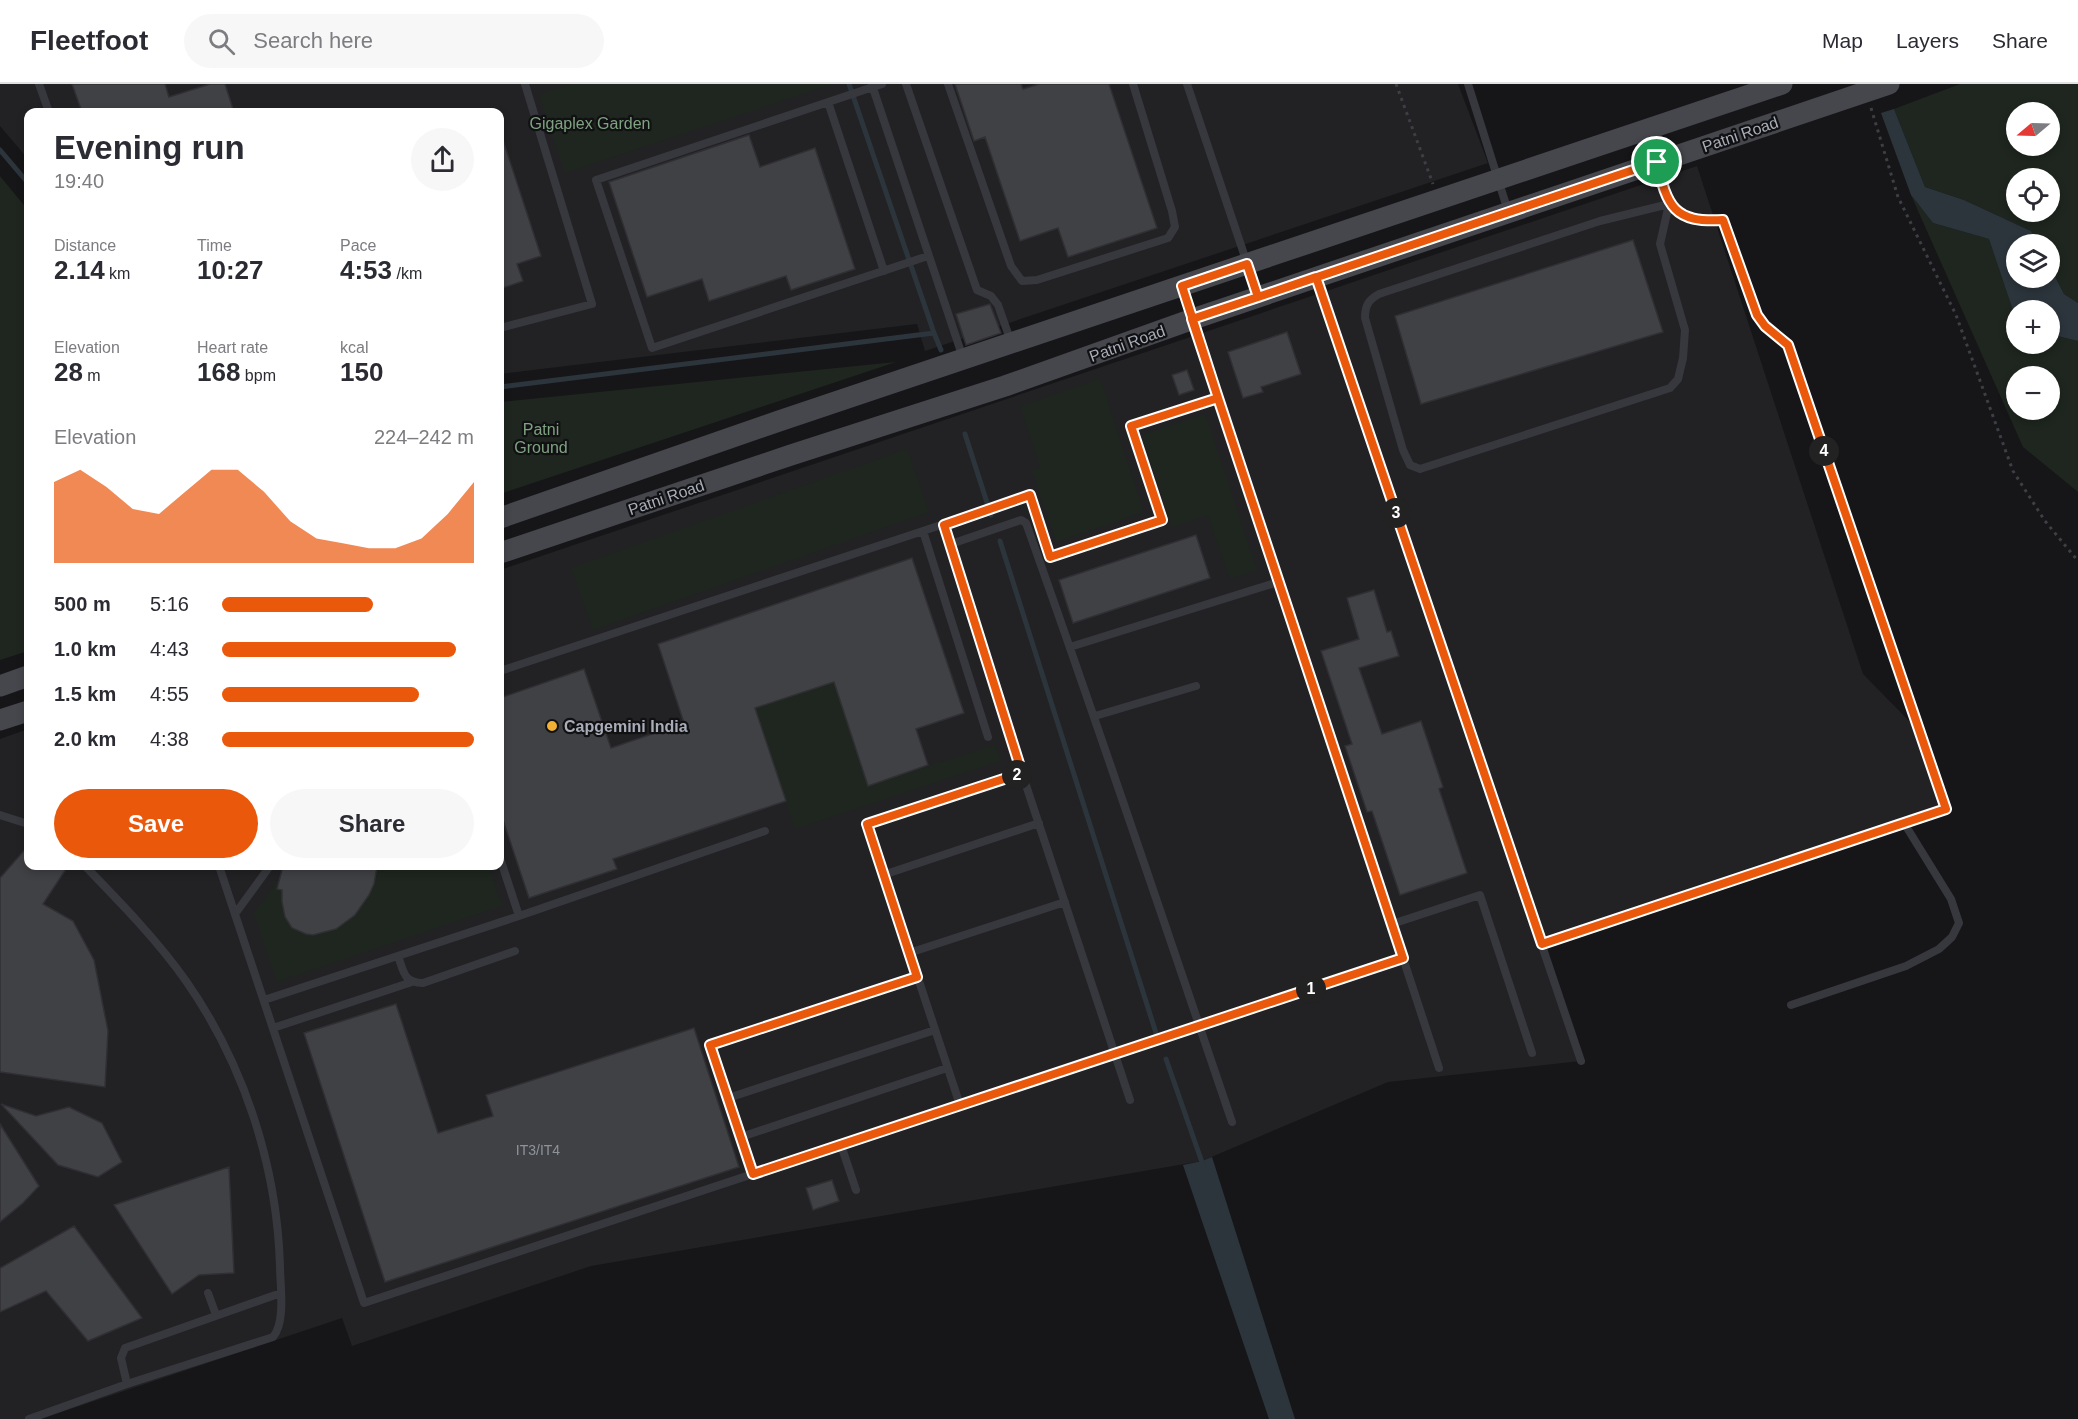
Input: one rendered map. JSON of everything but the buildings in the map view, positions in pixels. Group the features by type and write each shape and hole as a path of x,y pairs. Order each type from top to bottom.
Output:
{"main road":[{"name":"Patni Road","path":"504,517 963,359 1782,84"},
{"name":"Patni Road","path":"504,552 1005,386 1192,319 1889,84"},
{"path":"0,686 24,677"},
{"path":"0,720 24,712"}],"lane":[{"path":"39,84 48,108"},
{"path":"504,327 592,304 525,84"},
{"path":"882,84 596,180 652,348 928,256"},
{"path":"906,84 977,290 991,296 998,305 1012,344"},
{"path":"948,84 1011,266 1022,281 1037,280 1168,238 1175,227 1133,84"},
{"path":"1187,84 1258,297"},
{"path":"1468,84 1509,212"},
{"path":"872,86 963,359"},
{"path":"828,102 884,271"},
{"path":"1647,130 1669,204 1660,244 1685,330 1683,358 1678,379 1670,388 1420,470 1410,465 1402,450 1365,318 1365,309 1371,299 1379,294 1600,221 1669,204"},
{"path":"1542,944 1946,809 1788,345 1765,326 1757,315 1723,220 1701,221 1683,216 1669,204"},
{"path":"1316,277 1581,1061"},
{"path":"1182,286 1439,1068"},
{"path":"504,670 1030,495 1050,557 1162,520 1131,426 1218,398"},
{"path":"951,544 1012,522 1021,520 1026,523 1095,716 1232,1122"},
{"path":"947,523 951,544 1022,773 1130,1100"},
{"path":"923,531 988,737"},
{"path":"1070,647 1278,582"},
{"path":"1095,716 1196,686"},
{"path":"960,1105 867,824 1022,773"},
{"path":"0,815 24,823"},
{"path":"883,875 1039,823"},
{"path":"1791,1005 1906,966 1939,948 1952,937 1959,923 1951,899 1904,823"},
{"path":"264,1000 765,831"},
{"path":"29,1419 127,1384 273,1337 278,1328 281,1293 279,1235 271,1180 256,1123 226,1050 200,1004 170,960 88,870"},
{"path":"220,870 364,1303 1403,958"},
{"path":"235,914 267,870"},
{"path":"504,870 519,915"},
{"path":"1392,924 1480,895 1532,1053"},
{"path":"909,953 1065,902"},
{"path":"273,1028 515,951"},
{"path":"398,956 406,978 412,982"},
{"path":"753,1174 710,1045 917,977"},
{"path":"728,1098 935,1030"},
{"path":"741,1137 948,1068"},
{"path":"841,1145 856,1190"},
{"path":"208,1293 216,1315"},
{"path":"127,1384 121,1358 125,1348 281,1293"}],"path":[{"path":"1396,84 1438,200"},
{"path":"1867,92 1898,197 1956,315 2013,471 2045,521 2078,561"}],"shaded area":[{"name":"Gigaplex Garden","path":"0,84 1458,84 1488,163 925,351 917,324 504,374 504,108 24,108 24,154 0,126"},
{"path":"1894,109 1925,187 1964,200 2006,219 2006,222 2012,222 2031,231 2033,234 2006,234 2006,288 2060,286 2064,294 2078,303 2078,341 2060,337 2060,300 2010,300 1989,239 1933,223 1911,195 1881,113"},
{"path":"1697,166 1863,674 1914,726 1946,809 1542,944 1581,1061 1388,1082 1202,1161 591,1266 352,1346 342,1318 41,1419 0,1419 0,739 24,730 24,870 504,870 504,569"},
{"path":"1212,1157 1295,1419 1269,1419 1183,1165"}],"green space":[{"name":"Gigaplex Garden","path":"572,84 833,84 565,173 539,95"},
{"path":"1960,84 2078,84 2078,303 2064,294 2060,286 2060,234 2033,234 2031,231 2012,222 2060,222 2060,168 2006,168 2006,219 1964,200 1925,187 1894,109"},
{"path":"0,176 24,205 24,652 0,660"},
{"path":"1911,195 1933,223 1989,239 2011,300 2006,300 2006,354 2060,354 2060,337 2078,341 2078,492 2023,447 2011,420 2060,420 2060,366 2006,366 2006,409"},
{"name":"Patni Ground","path":"896,362 504,493 504,402"},
{"path":"1100,379 1144,512 1056,542 1032,470 1040,467 1020,406"},
{"path":"1205,414 1257,570 1230,579 1208,515 1172,527 1142,435"},
{"path":"907,449 929,512 593,630 571,568"},
{"path":"834,682 869,785 995,745 1001,761 795,829 755,708"},
{"path":"286,870 490,870 502,906 277,982 254,913"}],"waterway":[{"path":"849,84 941,350"},
{"path":"0,150 24,178"},
{"path":"504,387 934,333"},
{"path":"965,434 991,515"},
{"path":"1000,541 1156,1033"},
{"path":"1166,1059 1204,1168"}],"place":[{"name":"Capgemini India","path":"552,726"}],"route":[{"path":"1657,162 1258,297 1192,319 1218,398 1403,958 753,1174 710,1045 917,977 867,824 1022,773 944,525 1030,495 1050,557 1162,520 1131,426 1218,398 1182,286 1247,264 1258,297 1316,277 1542,944 1946,809 1788,345 1765,326 1757,315 1723,220 1701,221 1683,216 1669,204 1657,162"}]}
